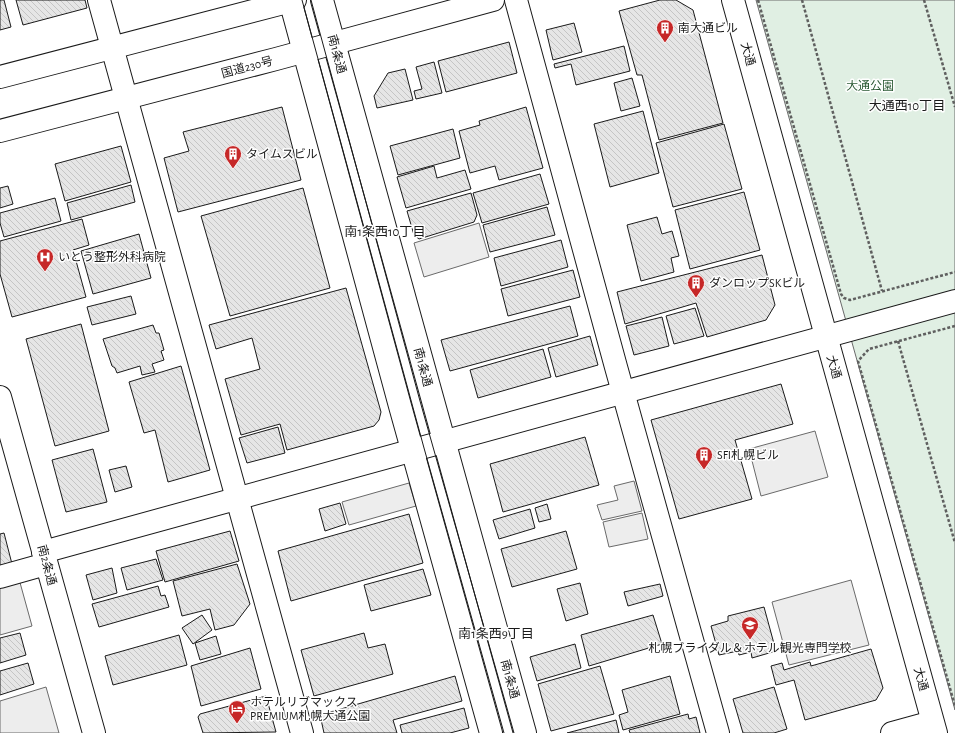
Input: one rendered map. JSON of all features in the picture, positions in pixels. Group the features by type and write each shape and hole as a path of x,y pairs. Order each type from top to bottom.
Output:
{"main road":[{"path":"99,0 302,733"},
{"path":"0,78 292,0 304,51 412,451 491,733"},
{"name":"南1条通","path":"322,0 525,733"},
{"name":"国道230号","path":"0,131 493,0"},
{"path":"516,0 718,733"},
{"name":"大通","path":"733,0 934,727"},
{"path":"0,577 45,558 237,499 955,301"},
{"name":"南2条通","path":"0,397 94,733"},
{"path":"892,733 934,727"}],"path":[{"path":"758,0 841,294 844,298 850,300 955,272"},
{"path":"802,0 882,291"},
{"path":"924,0 955,107"},
{"path":"955,326 869,349 858,361 953,693 955,706"},
{"path":"898,342 955,543"}],"green space":[{"name":"大通公園","path":"756,0 955,0 955,710"}],"shaded area":[{"path":"479,223 489,257 424,277 414,243"},
{"path":"815,431 828,477 761,496 749,449"},
{"path":"634,481 642,511 602,520 597,505 618,500 614,486"},
{"path":"409,483 416,506 349,525 342,502"},
{"path":"642,513 648,539 609,547 603,522"},
{"path":"19,579 32,626 0,635 0,584"},
{"path":"851,580 869,645 789,665 772,602"},
{"path":"46,687 59,733 0,733 0,701"}],"building":[{"path":"0,0 4,0 11,27 0,30"},
{"path":"16,0 85,0 87,8 23,25"},
{"name":"南大通ビル","path":"660,0 676,0 693,10 723,123 659,140 642,75 637,75 619,11"},
{"path":"574,23 582,52 553,60 546,30"},
{"path":"509,42 517,73 446,92 438,61"},
{"path":"624,46 630,71 576,85 571,64 555,68 554,64"},
{"path":"434,62 442,93 416,99 414,91 422,89 416,67"},
{"path":"405,69 413,100 377,108 374,96 388,73"},
{"path":"632,78 640,106 621,111 614,83"},
{"name":"タイムスビル","path":"282,107 301,180 178,212 164,158 189,151 183,132"},
{"path":"526,107 543,168 499,180 495,166 470,173 459,131 480,125 479,121"},
{"path":"643,111 659,173 610,187 594,124"},
{"path":"724,124 742,189 673,207 656,143"},
{"path":"453,129 460,158 398,175 390,146"},
{"path":"121,146 131,182 65,201 55,164"},
{"path":"434,166 437,178 465,170 471,189 406,208 397,177"},
{"path":"540,174 549,204 482,223 473,193"},
{"path":"131,185 135,202 71,220 67,203"},
{"path":"8,186 13,204 0,208 0,188"},
{"path":"303,188 330,288 230,316 201,216"},
{"path":"744,192 760,250 690,269 675,210"},
{"path":"471,193 477,215 474,222 419,239 414,235 407,211"},
{"path":"55,198 61,221 4,237 0,223 0,213"},
{"path":"547,207 555,235 490,252 483,225"},
{"path":"657,217 662,234 672,231 679,256 671,258 674,272 641,281 627,225"},
{"path":"82,219 89,245 73,250 86,297 12,317 0,274 0,241"},
{"path":"139,234 151,278 93,294 81,251"},
{"path":"561,240 568,267 501,286 494,258"},
{"name":"ダンロップSKビル","path":"762,255 775,305 766,320 707,337 696,303 625,324 617,292"},
{"path":"573,270 580,297 508,316 501,289"},
{"path":"346,288 381,412 379,420 374,426 287,450 280,424 241,435 225,379 260,369 252,338 216,349 209,325"},
{"path":"131,296 136,314 92,325 87,307"},
{"path":"570,306 578,336 450,371 441,340"},
{"path":"695,308 704,336 674,344 666,316"},
{"path":"662,317 669,346 634,355 626,326"},
{"path":"81,324 109,431 55,446 26,339"},
{"path":"153,325 156,333 159,333 164,350 161,351 164,360 152,364 155,372 142,375 140,366 117,373 115,368 112,366 103,339"},
{"path":"590,336 598,365 556,377 548,348"},
{"path":"543,349 551,377 478,398 470,370"},
{"path":"181,366 210,470 168,482 155,430 144,433 129,382"},
{"name":"SFI札幌ビル","path":"781,384 793,424 735,440 752,499 679,519 651,420"},
{"path":"278,427 285,453 247,463 239,438"},
{"path":"585,437 599,485 503,512 490,464"},
{"path":"93,449 107,502 66,512 52,460"},
{"path":"126,466 132,487 115,492 109,470"},
{"path":"340,503 346,524 325,531 319,509"},
{"path":"547,504 551,519 539,522 535,508"},
{"path":"530,509 535,528 499,539 493,520"},
{"path":"409,514 423,563 291,601 278,551"},
{"path":"230,531 239,561 165,582 156,551"},
{"path":"566,531 577,569 512,587 501,549"},
{"path":"4,533 12,564 0,567 0,534"},
{"path":"156,559 163,580 127,590 121,568"},
{"path":"237,564 250,604 234,625 215,630 210,609 182,616 173,581"},
{"path":"112,568 117,593 93,600 86,575"},
{"path":"423,569 431,595 371,611 364,585"},
{"path":"580,583 588,614 566,621 557,589"},
{"path":"660,584 663,596 628,606 624,592"},
{"path":"158,586 161,596 165,595 169,607 99,627 92,604"},
{"path":"764,607 776,651 752,658 751,652 739,655 738,651 719,655 711,626 728,621 728,616"},
{"path":"202,615 212,630 193,644 182,628"},
{"path":"653,615 662,644 589,666 581,635"},
{"path":"20,633 26,655 0,663 0,638"},
{"path":"364,633 368,648 385,644 393,674 314,696 301,650"},
{"path":"179,635 187,665 113,685 105,656"},
{"path":"216,636 221,654 200,660 195,643"},
{"path":"575,644 581,668 537,681 530,657"},
{"path":"250,648 261,689 201,706 191,666"},
{"path":"871,649 883,688 876,700 805,720 794,680 776,685 771,666 782,663 784,670 810,662 811,666"},
{"path":"28,663 34,684 0,695 0,671"},
{"path":"600,666 614,714 551,731 538,684"},
{"path":"455,676 462,701 393,720 397,733 324,733 320,715"},
{"path":"670,676 680,714 623,730 619,715 628,712 622,690"},
{"path":"774,687 787,729 774,733 743,733 733,699"},
{"path":"266,696 276,732 203,733 198,717 200,714"},
{"path":"464,708 469,728 450,733 402,733 400,725"},
{"path":"688,714 689,719 696,717 700,733 630,733 629,730"},
{"path":"616,720 619,733 567,733"}],"tram line":[{"path":"302,0 424,448 504,733"},
{"path":"311,0 420,401 514,733"}],"place":[{"name":"南大通ビル","path":"665,43"},
{"name":"タイムスビル","path":"233,169"},
{"name":"いとう整形外科病院","path":"45,272"},
{"name":"ダンロップSKビル","path":"696,298"},
{"name":"SFI札幌ビル","path":"704,470"},
{"name":"札幌ブライダル＆ホテル観光専門学校","path":"750,640"},
{"name":"ホテルリブマックス PREMIUM札幌大通公園","path":"237,724"}],"district":[{"name":"大通西10丁目","path":"907,106"},
{"name":"南1条西10丁目","path":"385,232"},
{"name":"南1条西9丁目","path":"496,634"}]}
